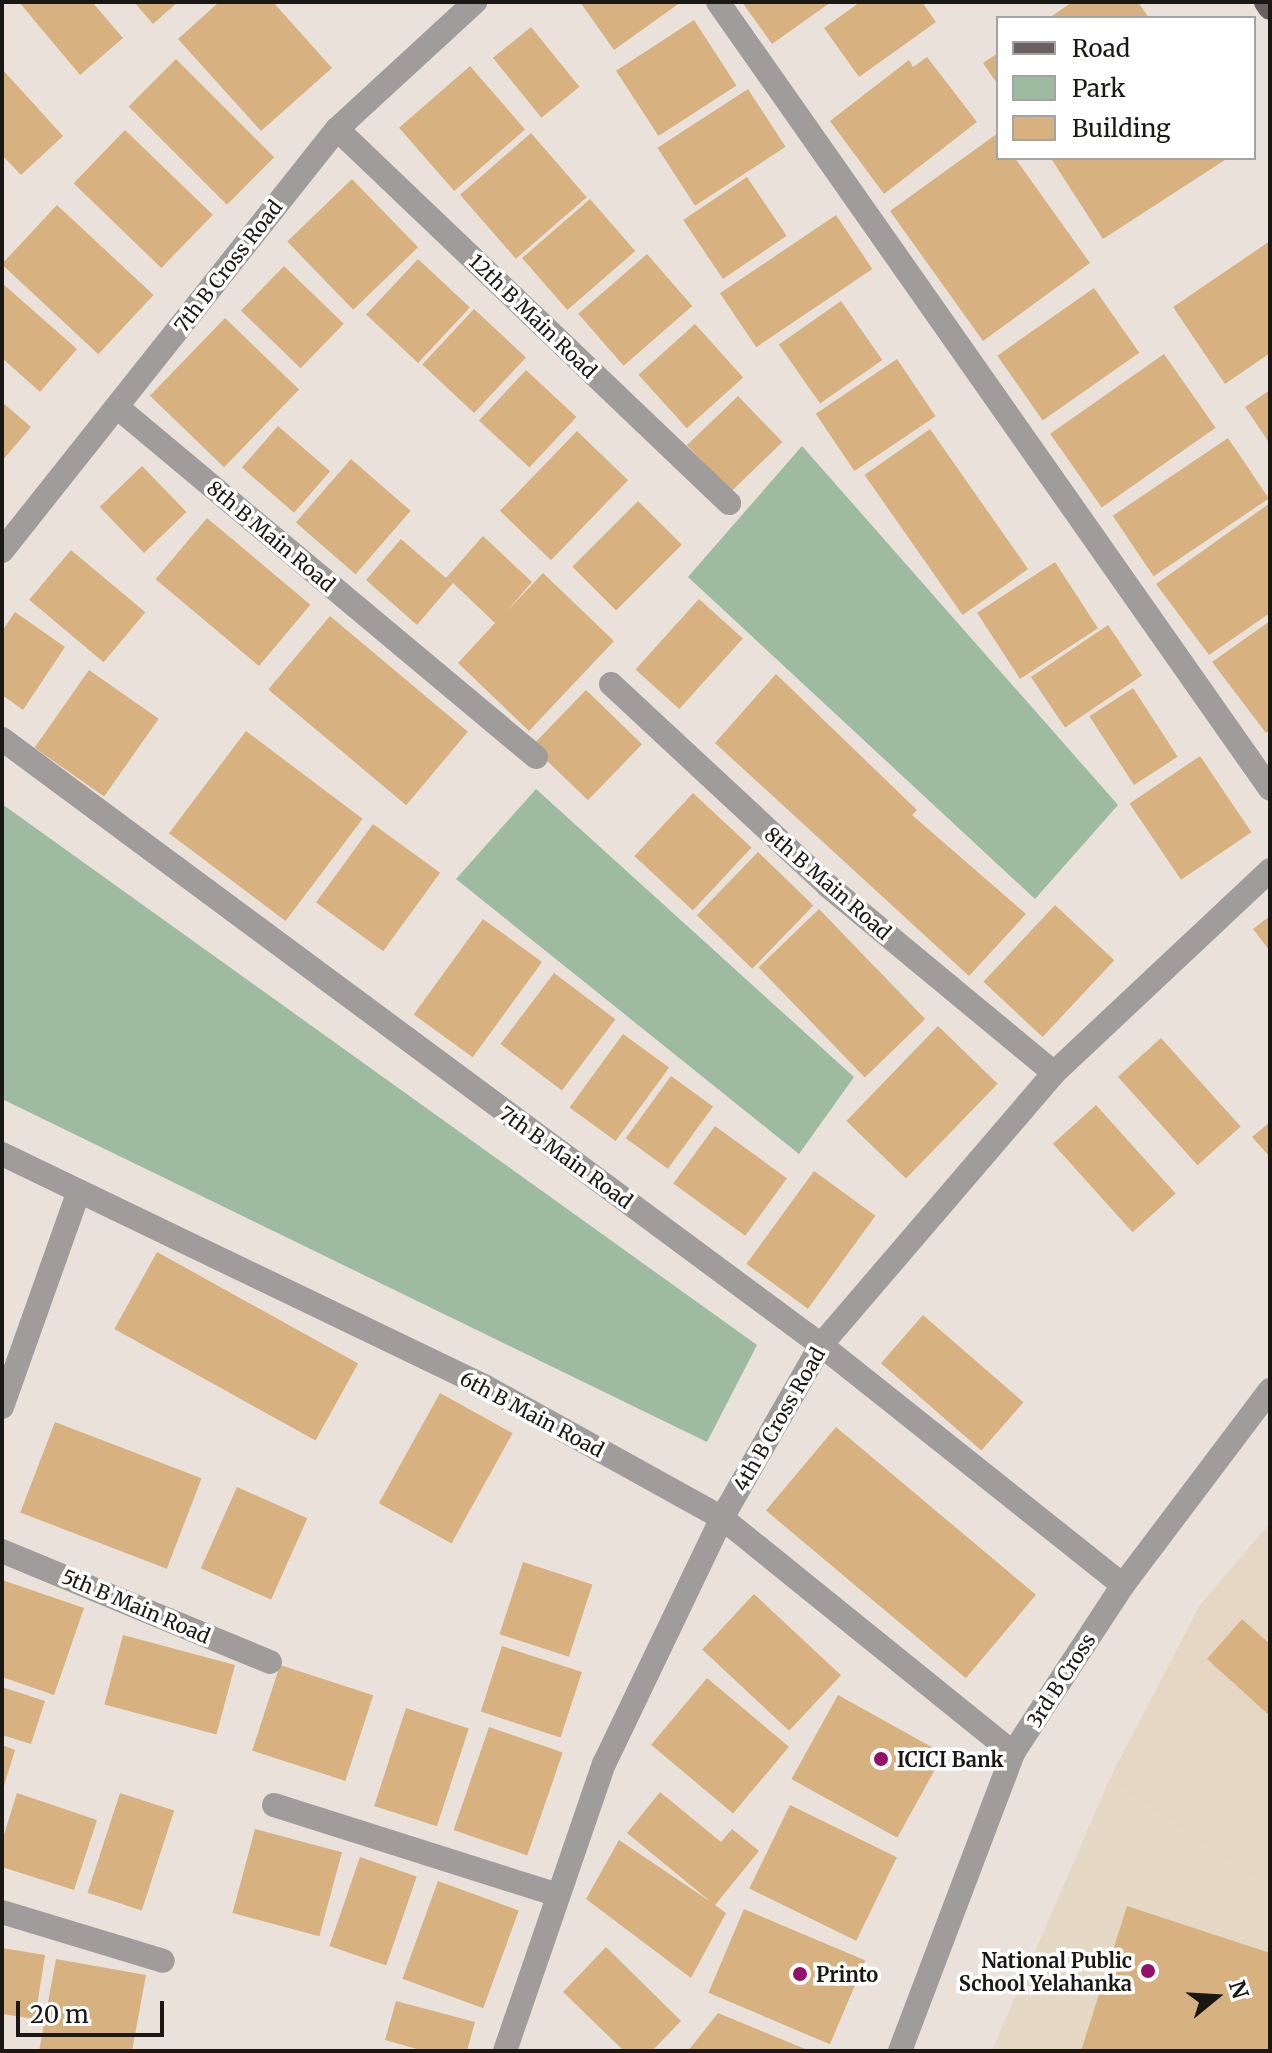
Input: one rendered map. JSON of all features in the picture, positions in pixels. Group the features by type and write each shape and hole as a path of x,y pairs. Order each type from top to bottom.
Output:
{"main road":[{"path":"1266,2 1270,8"}],"street":[{"name":"7th B Cross Road","path":"2,551 337,129 475,2"},
{"path":"718,2 1270,789"},
{"name":"12th B Main Road","path":"337,129 729,503"},
{"name":"8th B Main Road","path":"117,407 536,757"},
{"name":"8th B Main Road","path":"611,684 828,886 1054,1073"},
{"name":"7th B Main Road","path":"2,739 821,1345 1123,1585"},
{"name":"4th B Cross Road","path":"505,2051 604,1764 722,1518 821,1345 1054,1073 1270,870"},
{"name":"6th B Main Road","path":"2,1154 484,1386 722,1518 1013,1753"},
{"path":"2,1407 79,1191"},
{"name":"3rd B Cross","path":"900,2051 1013,1753 1123,1585 1270,1390"},
{"name":"5th B Main Road","path":"2,1551 270,1662"},
{"path":"274,1805 557,1895"},
{"path":"2,1912 163,1961"}],"shaded area":[{"path":"1270,1523 1270,1890 1109,1780 1200,1605"},
{"name":"National Public School Yelahanka","path":"1109,1780 1270,1890 1270,2051 992,2051"}],"green space":[{"path":"802,446 1118,805 1035,899 688,577"},
{"path":"536,789 854,1077 799,1154 456,879"},
{"path":"2,804 757,1345 707,1442 2,1099"}],"building":[{"path":"19,2 92,2 123,38 80,75"},
{"path":"134,2 178,2 153,24"},
{"path":"219,2 273,2 332,68 261,131 178,39"},
{"path":"580,2 681,2 614,50"},
{"path":"742,2 831,2 772,44"},
{"path":"860,2 922,2 936,22 859,77 824,28"},
{"path":"1072,2 1138,2 1148,16 1052,16"},
{"path":"694,20 736,85 658,136 616,71"},
{"path":"531,27 579,87 541,118 493,58"},
{"path":"996,54 996,82 983,63"},
{"path":"927,57 977,122 884,194 830,121 909,60 913,67"},
{"path":"176,59 274,157 227,205 129,106"},
{"path":"470,66 525,129 454,191 399,128"},
{"path":"2,69 63,136 21,175 2,155"},
{"path":"748,89 786,147 695,206 657,148"},
{"path":"125,130 213,215 161,268 74,183"},
{"path":"531,133 587,197 516,259 460,195"},
{"path":"996,134 996,160 1016,160 1090,263 983,341 890,211"},
{"path":"1052,160 1225,160 1103,239"},
{"path":"747,177 787,236 723,279 683,220"},
{"path":"352,179 418,247 353,310 287,242"},
{"path":"590,199 635,251 567,310 522,258"},
{"path":"57,205 154,295 98,354 2,264"},
{"path":"836,215 872,269 756,347 720,293"},
{"path":"1270,241 1270,353 1225,384 1173,307"},
{"path":"647,254 692,306 624,366 578,314"},
{"path":"418,259 470,307 418,363 366,315"},
{"path":"284,266 344,324 301,368 241,311"},
{"path":"2,283 77,349 40,392 2,358"},
{"path":"1094,288 1139,353 1043,420 997,356"},
{"path":"841,301 882,360 820,404 779,345"},
{"path":"474,309 526,357 474,413 422,365"},
{"path":"225,318 299,390 224,467 150,396"},
{"path":"695,324 743,378 687,428 639,375"},
{"path":"1164,354 1216,428 1102,507 1050,434"},
{"path":"897,359 936,416 854,471 816,414"},
{"path":"526,370 576,417 529,468 479,420"},
{"path":"1270,390 1270,444 1245,407"},
{"path":"738,396 782,442 731,491 687,445"},
{"path":"2,402 31,427 2,461"},
{"path":"278,426 330,471 294,513 242,468"},
{"path":"930,429 1028,569 963,615 864,475"},
{"path":"577,431 628,480 551,560 500,511"},
{"path":"1228,438 1269,499 1154,576 1113,516"},
{"path":"351,459 411,511 356,574 296,522"},
{"path":"142,466 186,512 144,553 100,507"},
{"path":"638,501 682,545 616,611 572,567"},
{"path":"1270,503 1270,613 1209,655 1156,584"},
{"path":"207,518 310,605 259,666 156,579"},
{"path":"483,536 532,582 506,612 543,573 614,641 529,731 458,663 495,623 453,583 417,625 366,580 401,539 446,578"},
{"path":"71,550 145,612 104,662 29,600"},
{"path":"1055,562 1098,628 1020,679 977,613"},
{"path":"699,599 743,638 679,709 635,670"},
{"path":"15,612 65,647 23,710 2,695 2,631"},
{"path":"330,616 468,732 406,805 268,690"},
{"path":"1270,621 1270,730 1266,733 1212,662"},
{"path":"1108,625 1142,676 1065,728 1031,677"},
{"path":"89,670 159,719 104,797 35,748"},
{"path":"776,674 917,810 912,815 1026,914 969,976 715,743"},
{"path":"1133,688 1178,757 1134,785 1089,716"},
{"path":"586,690 642,744 588,800 532,746"},
{"path":"246,731 363,819 286,921 169,833"},
{"path":"1200,756 1251,832 1181,880 1130,804"},
{"path":"693,793 752,848 693,910 634,856"},
{"path":"373,824 440,873 383,951 316,902"},
{"path":"758,852 813,905 752,969 697,915"},
{"path":"1055,905 1114,960 1043,1037 983,982"},
{"path":"819,909 925,1019 865,1077 759,967"},
{"path":"1270,916 1270,951 1253,929"},
{"path":"483,919 542,962 473,1057 414,1014"},
{"path":"554,973 615,1019 562,1090 500,1044"},
{"path":"938,1026 998,1084 906,1179 846,1121"},
{"path":"623,1034 669,1068 616,1141 570,1108"},
{"path":"1161,1038 1241,1126 1198,1165 1118,1077"},
{"path":"671,1076 713,1107 668,1169 626,1138"},
{"path":"1096,1105 1176,1193 1133,1232 1053,1144"},
{"path":"1270,1122 1270,1157 1252,1137"},
{"path":"715,1126 787,1178 745,1236 673,1183"},
{"path":"814,1171 875,1216 808,1309 746,1264"},
{"path":"157,1252 358,1364 315,1440 114,1329"},
{"path":"923,1315 1023,1402 981,1451 881,1363"},
{"path":"440,1393 513,1433 452,1543 379,1503"},
{"path":"55,1422 202,1478 167,1569 20,1513"},
{"path":"836,1427 1036,1595 966,1678 766,1510"},
{"path":"237,1487 307,1518 271,1600 201,1568"},
{"path":"523,1562 592,1585 569,1657 500,1634"},
{"path":"2,1580 84,1608 54,1695 2,1677"},
{"path":"754,1594 841,1675 789,1731 702,1650"},
{"path":"1242,1619 1270,1644 1270,1716 1207,1659"},
{"path":"123,1635 235,1665 216,1735 104,1705"},
{"path":"502,1646 582,1672 561,1738 481,1712"},
{"path":"280,1665 373,1695 345,1781 252,1751"},
{"path":"707,1678 789,1747 733,1813 651,1745"},
{"path":"2,1687 45,1701 31,1744 2,1735"},
{"path":"838,1695 944,1754 897,1838 791,1779"},
{"path":"406,1708 469,1728 437,1826 374,1806"},
{"path":"489,1727 563,1752 527,1855 454,1830"},
{"path":"2,1745 15,1750 3,1789 2,1789"},
{"path":"660,1792 721,1842 732,1829 759,1851 715,1905 726,1913 691,1978 586,1899 619,1840 711,1902 627,1833"},
{"path":"17,1793 97,1820 74,1890 2,1867 2,1841"},
{"path":"120,1793 174,1811 142,1910 88,1893"},
{"path":"790,1805 897,1857 856,1941 749,1889"},
{"path":"255,1829 342,1852 319,1936 232,1913"},
{"path":"360,1857 417,1877 386,1965 329,1946"},
{"path":"438,1881 519,1910 483,2008 402,1979"},
{"path":"1127,1906 1270,1953 1270,2051 1081,2051"},
{"path":"744,1909 866,1961 830,2044 708,1993"},
{"path":"606,1947 681,2021 652,2051 624,2051 563,1992"},
{"path":"2,1948 45,1955 35,2019 2,2014"},
{"path":"56,1959 146,1975 132,2051 39,2051"},
{"path":"396,2001 475,2022 467,2051 424,2051 385,2040"},
{"path":"718,2013 810,2051 688,2051"}],"place":[{"name":"ICICI Bank","path":"881,1759"},
{"name":"National Public School Yelahanka","path":"1148,1971"},
{"name":"Printo","path":"800,1974"}]}
